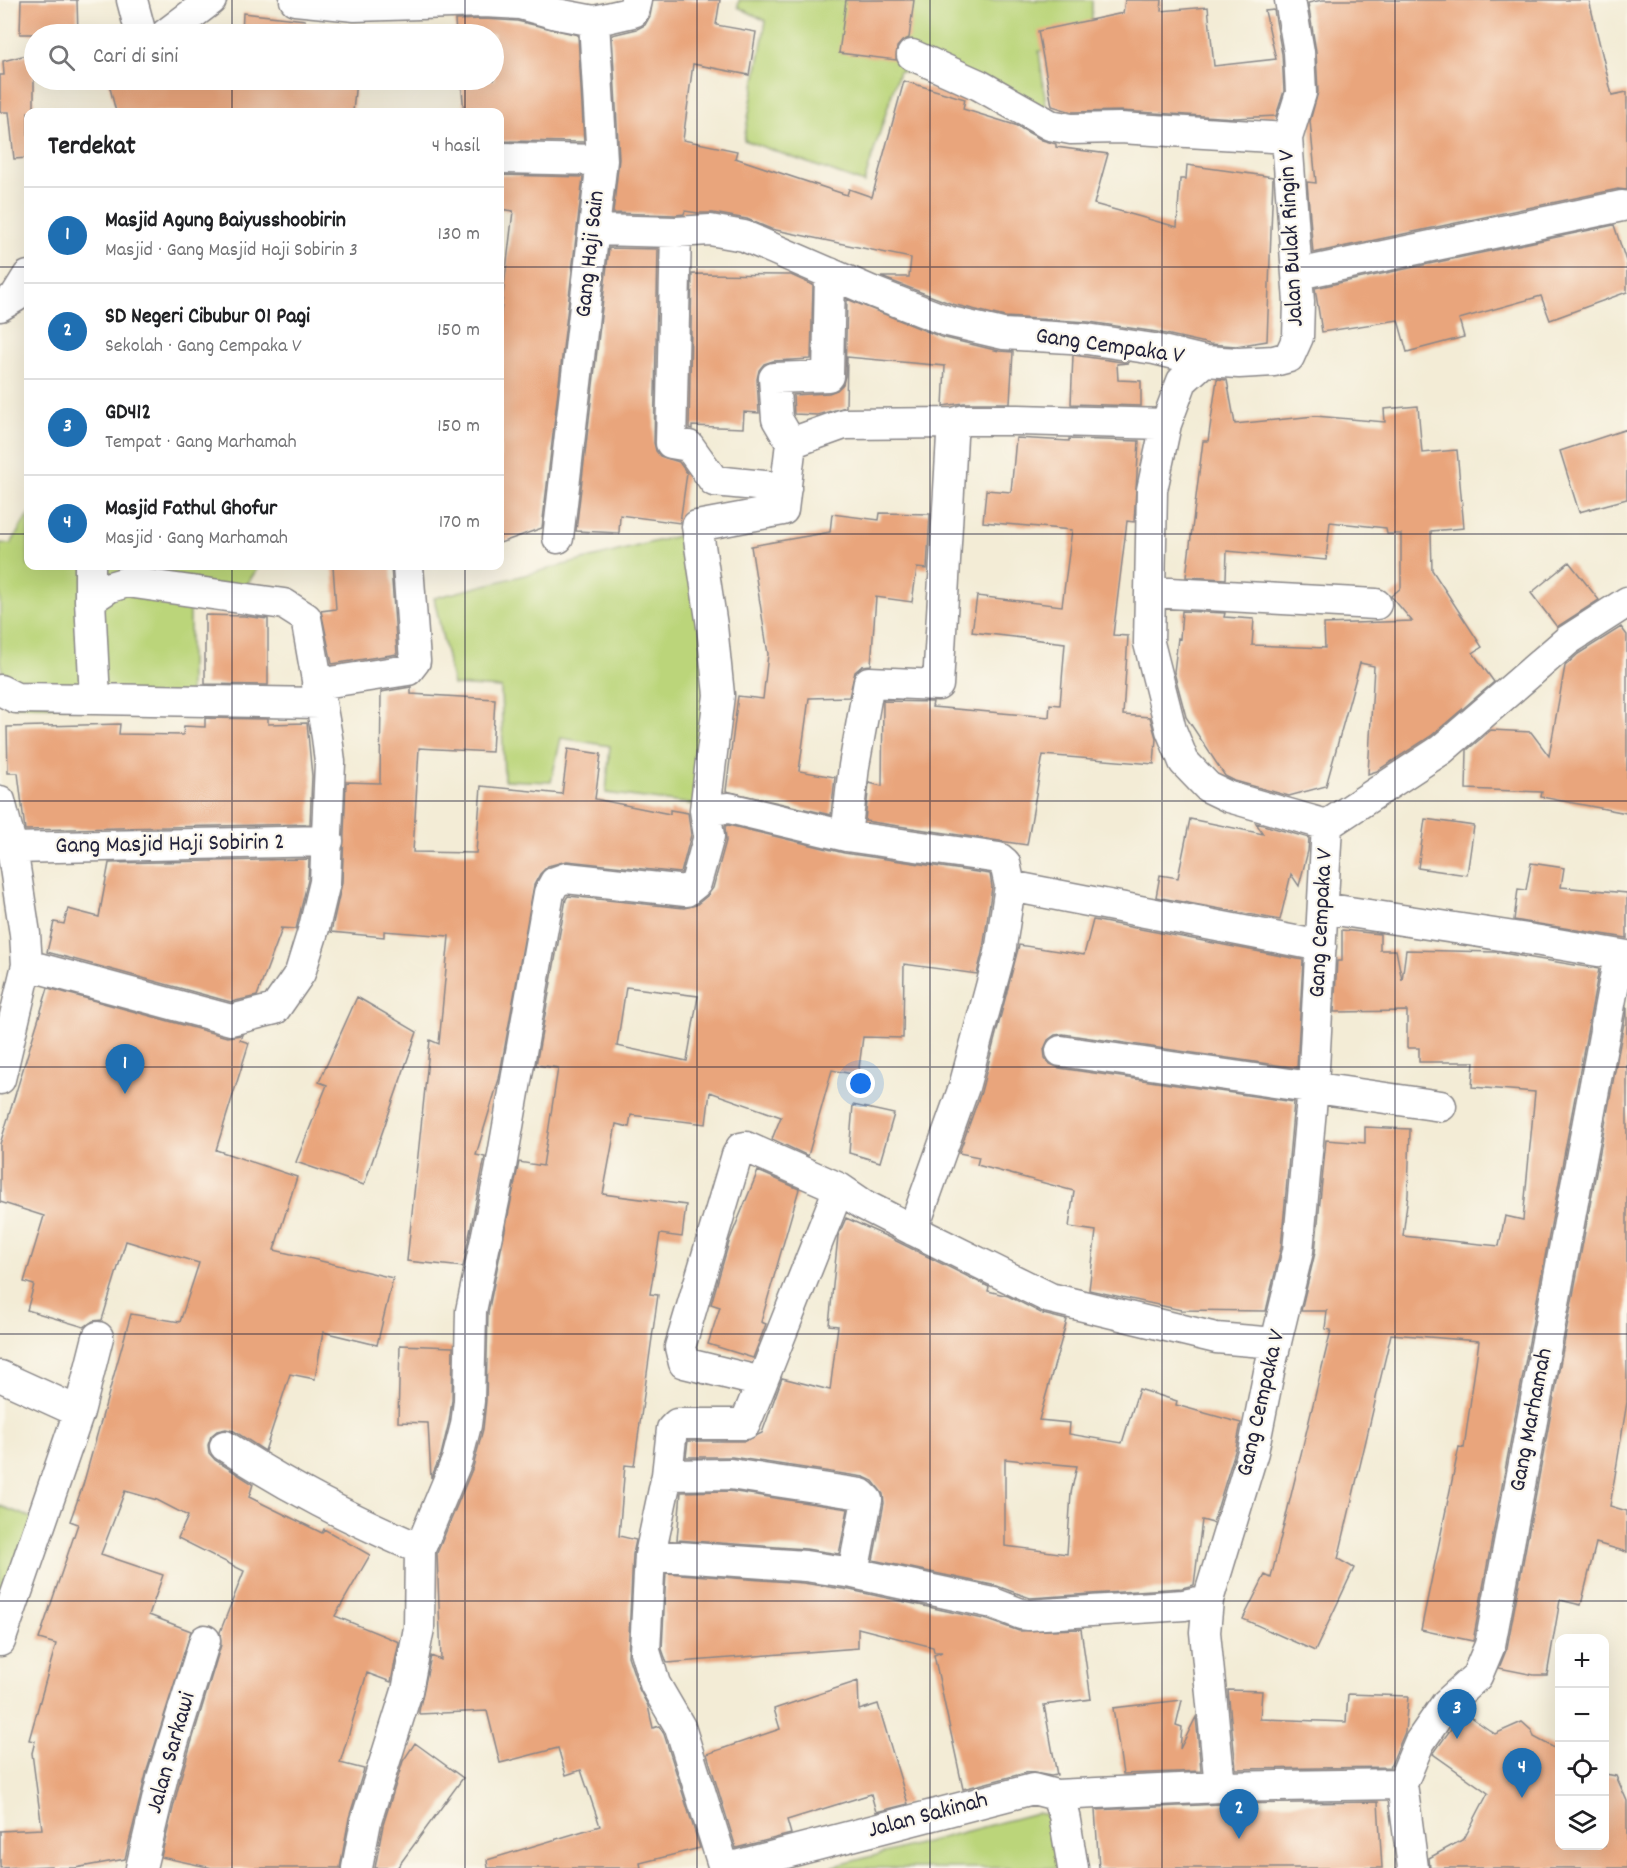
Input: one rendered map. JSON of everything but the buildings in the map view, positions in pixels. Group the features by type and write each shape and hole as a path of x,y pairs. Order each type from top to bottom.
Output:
{"street":[{"path":"132,0 138,24"},
{"path":"180,24 212,0"},
{"path":"295,0 355,6 484,2 520,4 594,21 633,12 636,0"},
{"name":"Jalan Bulak Ringin V","path":"1204,361 1239,363 1274,361 1288,357 1299,337 1298,274 1287,138 1301,93 1299,52 1290,0"},
{"name":"Gang Haji Sain","path":"558,538 602,160 594,21"},
{"path":"912,54 979,85 1050,125 1071,129 1120,128 1287,138"},
{"path":"504,158 602,160"},
{"path":"1298,274 1622,206"},
{"name":"Gang Cempaka V","path":"595,230 676,232 710,230 744,236 947,321 1003,334 1098,340 1154,349 1204,361"},
{"path":"676,232 671,443 689,446 714,481 786,488"},
{"path":"357,1868 366,1821 409,1680 419,1628 420,1549 457,1460 466,1425 469,1401 471,1311 500,1172 549,893 555,882 566,878 686,891 696,883 709,836 705,810 719,695 712,626 697,526 783,510 791,443 777,419 774,378 828,376 830,273"},
{"name":"Gang Cempaka V","path":"1204,361 1182,381 1166,424 1152,490 1149,643 1171,730 1184,762 1208,787 1229,797 1328,825 1313,1087 1298,1251 1253,1452 1208,1600 1204,1632 1220,1787"},
{"path":"791,443 844,424 954,423 964,420 1166,424"},
{"path":"846,836 854,766 870,682 938,685 954,423"},
{"path":"90,570 95,699"},
{"path":"0,690 16,698 95,699 319,694 408,670 415,661 408,570"},
{"path":"27,965 231,1020 275,1009 300,973 325,882 330,762 306,618 284,604 127,582 110,587 90,600"},
{"path":"1150,592 1376,604"},
{"path":"1328,825 1441,750 1568,640 1627,602"},
{"path":"0,801 12,848 25,934 27,965 0,1079"},
{"path":"705,810 729,808 846,836 999,858 1005,862 1010,886 1000,953 964,1087 912,1230"},
{"name":"Gang Masjid Haji Sobirin 2","path":"12,848 328,841"},
{"path":"1010,886 1321,946"},
{"path":"1323,908 1623,956"},
{"name":"Gang Marhamah","path":"1413,1868 1402,1784 1419,1743 1446,1704 1477,1676 1490,1645 1623,956"},
{"path":"1061,1051 1441,1107"},
{"path":"762,1382 684,1363 680,1356 680,1347 737,1155 741,1148 746,1147 839,1188 864,1205 1050,1298 1215,1338 1276,1343"},
{"path":"726,1868 680,1727 655,1684 645,1651 650,1555 667,1474 672,1429 677,1424 746,1424 839,1188"},
{"path":"0,1641 79,1412 98,1337"},
{"path":"0,1376 79,1412"},
{"path":"225,1446 278,1480 324,1505 420,1549"},
{"path":"667,1474 730,1474 861,1494 867,1500 853,1573"},
{"path":"650,1555 805,1566 853,1573 993,1603 1029,1616 1184,1605 1208,1600"},
{"name":"Jalan Sarkawi","path":"141,1868 163,1775 205,1640"},
{"name":"Jalan Sakinah","path":"726,1868 1033,1788 1056,1795 1220,1787 1402,1784"},
{"path":"1056,1795 1064,1815 1073,1868"}],"green space":[{"path":"739,0 1092,0 1092,41 1039,51 1048,120 949,76 899,71 864,183 744,140 766,21 738,7"},
{"path":"24,521 24,570 256,570 244,589 190,588 190,707 10,706 0,662 0,543 11,544"},
{"path":"689,533 710,638 705,806 606,793 610,746 561,738 551,782 504,780 501,688 453,685 434,598"},
{"path":"0,1506 38,1520 0,1624"},
{"path":"1036,1813 1049,1815 1060,1868 827,1868"}],"place":[{"name":"Masjid Agung Baiyusshoobirin","path":"125,1094"},
{"name":"GD412","path":"1457,1739"},
{"name":"Masjid Fathul Ghofur","path":"1522,1798"},
{"name":"SD Negeri Cibubur 01 Pagi","path":"1239,1839"}]}
